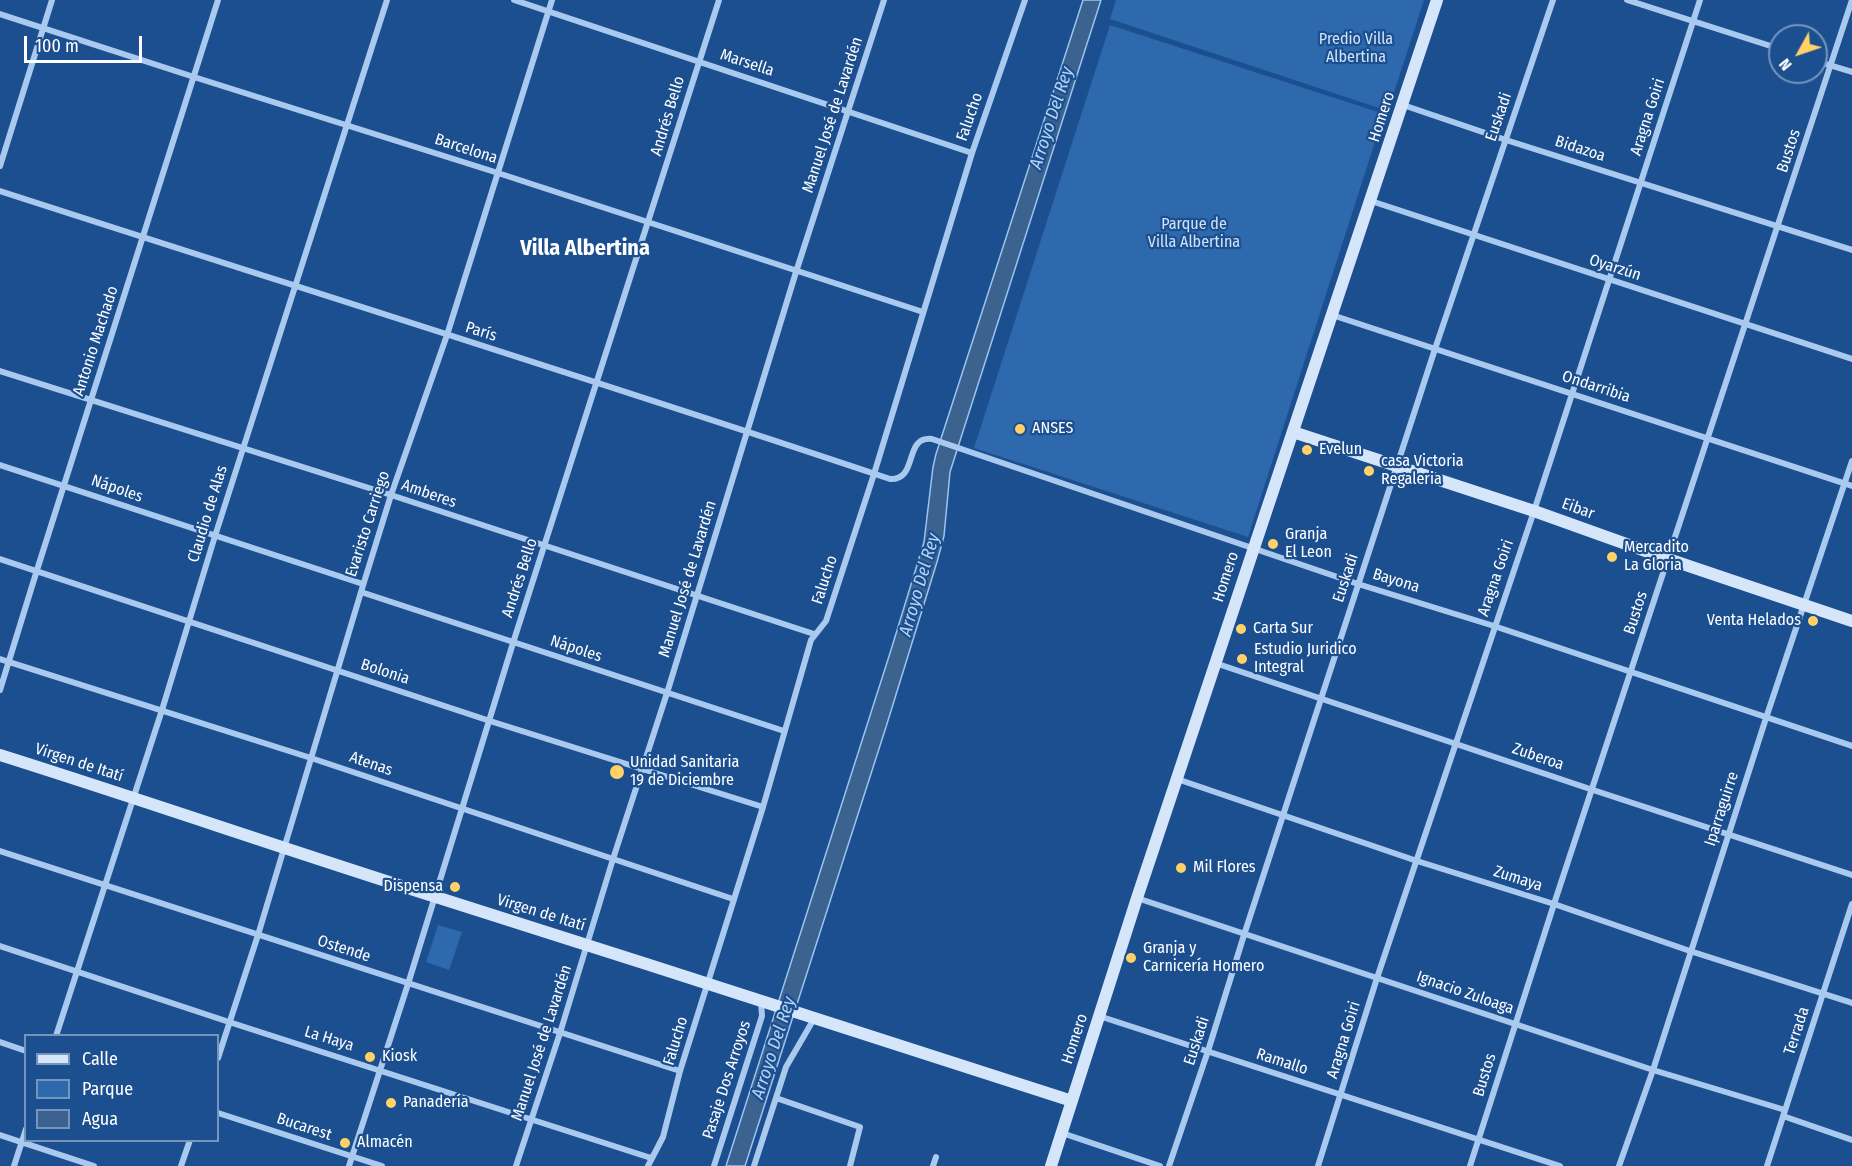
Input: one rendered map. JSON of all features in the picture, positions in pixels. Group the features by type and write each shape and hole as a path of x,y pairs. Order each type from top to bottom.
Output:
{"street":[{"path":"0,166 52,0"},
{"name":"Antonio Machado","path":"0,690 36,570 144,238 218,0"},
{"name":"Claudio de Alas","path":"57,1034 387,0"},
{"name":"Marsella","path":"514,0 972,153"},
{"name":"Evaristo Carriego","path":"219,1055 285,848 391,495 447,335 552,0"},
{"name":"Andrés Bello","path":"350,1166 513,643 719,0"},
{"name":"Manuel José de Lavardén","path":"516,1166 667,693 796,272 884,0"},
{"name":"Falucho","path":"648,1166 663,1137 680,1071 763,807 814,634 826,621 874,474 972,153 1025,0"},
{"name":"Homero","path":"1051,1166 1176,779 1437,0"},
{"name":"Euskadi","path":"1169,1166 1435,349 1553,0"},
{"path":"1627,0 1768,45"},
{"name":"Aragna Goiri","path":"1318,1166 1377,978 1610,281 1700,0"},
{"name":"Bustos","path":"1470,1166 1852,0"},
{"name":"Barcelona","path":"0,14 923,312"},
{"path":"1828,65 1852,72"},
{"name":"Bidazoa","path":"1403,105 1852,250"},
{"name":"París","path":"0,191 597,382 890,479 902,477 906,472 920,440 932,439"},
{"name":"Oyarzún","path":"1371,201 1852,359"},
{"name":"Ondarribia","path":"1332,315 1852,486"},
{"name":"Amberes","path":"0,371 391,495 814,634"},
{"name":"Eibar","path":"1293,432 1534,511 1852,621"},
{"name":"Bayona","path":"932,439 1358,584 1494,626 1852,746"},
{"name":"Iparraguirre","path":"1619,1166 1653,1070 1803,604 1852,461"},
{"name":"Nápoles","path":"0,465 363,584"},
{"name":"Bolonia","path":"0,559 490,721 763,807"},
{"name":"Nápoles","path":"361,592 784,731"},
{"name":"Atenas","path":"0,659 311,758 733,899"},
{"name":"Zuberoa","path":"1215,663 1852,875"},
{"name":"Virgen de Itatí","path":"0,755 1072,1101"},
{"name":"Zumaya","path":"1176,779 1852,1004"},
{"name":"Ostende","path":"0,851 680,1071"},
{"name":"Ignacio Zuloaga","path":"1137,898 1784,1113 1852,1140"},
{"name":"Terrada","path":"1767,1166 1852,904"},
{"name":"La Haya","path":"0,946 651,1158"},
{"name":"Pasaje Dos Arroyos","path":"714,1166 765,1003"},
{"path":"754,1166 789,1061 811,1015"},
{"name":"Ramallo","path":"1099,1016 1560,1166"},
{"path":"0,1042 24,1050"},
{"path":"776,1098 860,1127 850,1166"},
{"name":"Bucarest","path":"219,1113 382,1166"},
{"path":"1062,1133 1160,1166"},
{"path":"14,1166 24,1134"},
{"path":"0,1135 94,1166"},
{"path":"181,1166 189,1142"},
{"path":"933,1166 936,1157"}],"green space":[{"name":"Predio Villa Albertina","path":"1116,0 1424,0 1388,111 1110,19"},
{"name":"Parque de Villa Albertina","path":"1110,25 1384,114 1248,537 974,448"},
{"path":"438,925 462,932 449,970 426,962"}],"water":[{"name":"Arroyo Del Rey","path":"1083,0 1101,0 950,472 944,536 937,562 745,1166 726,1166 924,542 936,454"}],"place":[{"name":"ANSES","path":"1020,429"},
{"name":"Evelun","path":"1307,450"},
{"name":"casa Victoria Regaleria","path":"1369,471"},
{"name":"Granja El Leon","path":"1273,544"},
{"name":"Mercadito La Gloria","path":"1612,557"},
{"name":"Venta Helados","path":"1813,621"},
{"name":"Carta Sur","path":"1241,629"},
{"name":"Estudio Juridico Integral","path":"1242,659"},
{"name":"Unidad Sanitaria 19 de Diciembre","path":"617,772"},
{"name":"Mil Flores","path":"1181,868"},
{"name":"Dispensa","path":"455,887"},
{"name":"Granja y Carnicería Homero","path":"1131,958"},
{"name":"Kiosk","path":"370,1057"},
{"name":"Panadería","path":"391,1103"},
{"name":"Almacén","path":"345,1143"}],"district":[{"name":"Villa Albertina","path":"585,249"}]}
